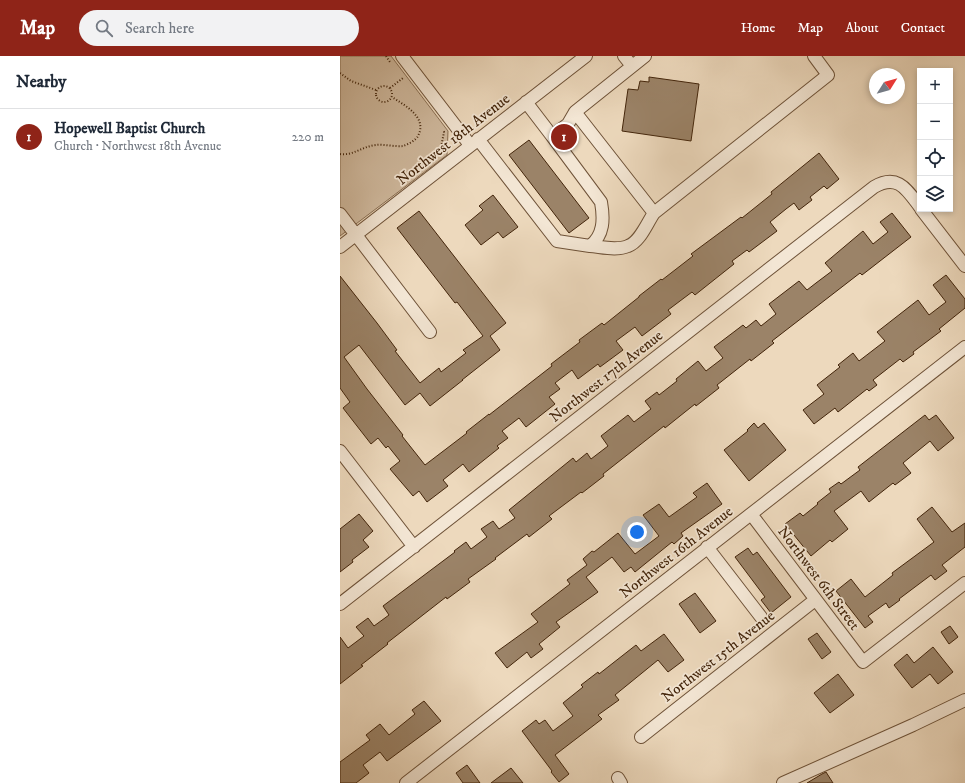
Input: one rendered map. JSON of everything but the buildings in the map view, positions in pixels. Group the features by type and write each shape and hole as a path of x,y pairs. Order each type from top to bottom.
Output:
{"street":[{"path":"402,56 558,241 590,246 618,248 628,246 642,233 654,212 828,75 814,56"},
{"name":"Northwest 18th Avenue","path":"340,247 586,56"},
{"path":"624,56 632,66"},
{"path":"552,136 568,124 575,112 646,56"},
{"path":"526,102 601,202 603,223 597,241 590,246"},
{"path":"575,112 654,212"},
{"name":"Northwest 17th Avenue","path":"340,604 874,187 883,182 895,183 903,186 917,203"},
{"path":"924,212 965,266"},
{"path":"340,214 430,332"},
{"name":"Northwest 16th Avenue","path":"406,783 965,347"},
{"path":"340,451 414,547"},
{"name":"Northwest 6th Street","path":"751,514 863,662 965,583"},
{"path":"708,548 761,617"},
{"name":"Northwest 15th Avenue","path":"641,738 815,600"},
{"path":"784,783 965,700"}],"path":[{"path":"386,56 394,67"},
{"path":"340,73 351,80 376,90"},
{"path":"390,88 403,78 407,84"},
{"path":"340,154 354,153 374,145 402,146 417,138 421,127 416,114 392,97 390,88 384,85 376,90"},
{"path":"376,90 376,97 381,101 387,101 392,97"},
{"path":"435,158 441,153 444,132 439,126"}],"shaded area":[{"path":"340,56 391,56 448,131 447,155 340,236"}],"place":[{"name":"Hopewell Baptist Church","path":"564,137"}]}
